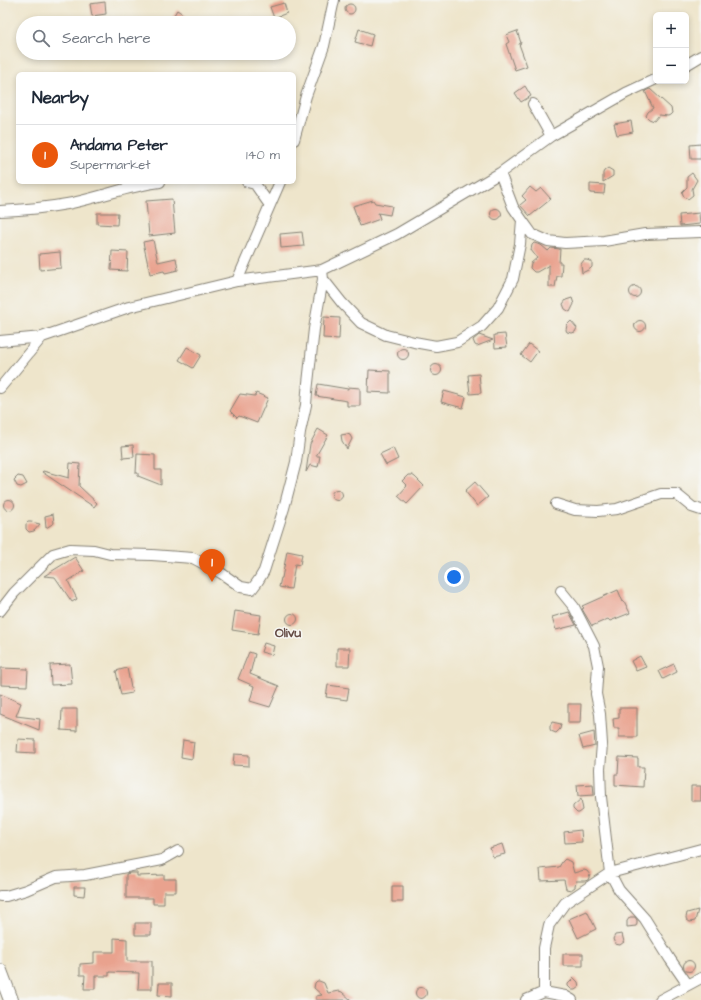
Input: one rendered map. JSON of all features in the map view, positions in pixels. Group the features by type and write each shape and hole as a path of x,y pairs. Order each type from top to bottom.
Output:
{"street":[{"path":"296,133 306,96 324,46 334,0"},
{"path":"689,63 701,56"},
{"path":"0,341 42,337 129,307 237,281 323,274 397,234 500,172 551,136 626,93 653,80"},
{"path":"533,104 551,136"},
{"path":"500,172 513,207 522,220 532,234 548,241 565,243 604,241 645,234 701,232"},
{"path":"0,211 68,204 143,184"},
{"path":"255,184 269,204"},
{"path":"237,281 269,204 279,184"},
{"path":"323,274 342,303 361,323 386,335 414,342 436,346 457,342 482,326 498,308 513,279 520,244 522,220"},
{"path":"0,611 14,593 53,554 70,549 94,550 110,554 193,558 241,586 252,589 264,571 284,508 296,462 300,432 306,405 306,392 314,329 323,274"},
{"path":"0,388 42,337"},
{"path":"556,504 575,510 598,512 617,509 661,494 676,494 692,507 701,510"},
{"path":"561,591 574,606 594,646 598,666 596,694 600,714 602,744 600,769 601,797 610,873 619,890 645,919 688,985"},
{"path":"544,992 544,948 549,925 564,903 610,873 701,849"},
{"path":"0,896 6,896 26,890 56,877 85,875 162,860 178,851"},
{"path":"0,971 11,1000"},
{"path":"660,1000 701,978"},
{"path":"526,1000 544,992 565,996 572,1000"}],"building":[{"path":"105,2 106,14 92,16 90,4"},
{"path":"284,3 287,13 279,16 273,16 270,7"},
{"path":"348,4 352,4 354,5 354,13 348,14 345,11 345,7"},
{"path":"177,10 186,16 173,16"},
{"path":"359,29 373,34 370,46 355,42"},
{"path":"517,31 521,43 519,44 527,66 515,70 506,44 509,42 506,35"},
{"path":"525,86 531,96 521,102 515,93"},
{"path":"650,89 671,108 672,113 670,115 659,115 654,121 646,116 653,108 645,91"},
{"path":"631,121 633,132 617,135 614,124"},
{"path":"701,144 701,159 691,159 690,145"},
{"path":"608,168 613,171 613,176 603,182 603,173"},
{"path":"692,173 697,180 692,189 693,195 688,199 684,197 682,192 687,187 687,177"},
{"path":"590,184 605,185 604,194 590,193"},
{"path":"530,187 536,192 541,188 551,199 530,216 520,205 526,200 522,196"},
{"path":"172,199 175,233 149,236 146,201"},
{"path":"373,200 375,203 392,206 390,215 378,213 380,219 360,226 353,206"},
{"path":"494,209 498,209 500,210 500,218 494,219 491,216 491,212"},
{"path":"97,213 118,213 117,225 97,224"},
{"path":"699,213 700,224 680,226 679,215"},
{"path":"302,232 304,246 281,248 280,234"},
{"path":"153,240 158,262 176,258 178,270 150,274 143,242"},
{"path":"534,243 541,245 548,251 551,248 560,249 559,263 562,263 561,276 557,276 555,287 549,287 549,265 537,272 534,272 530,268 531,263 537,258 531,250"},
{"path":"112,251 128,252 127,271 111,270"},
{"path":"60,252 61,268 40,270 39,254"},
{"path":"584,260 592,262 592,267 582,273 581,264"},
{"path":"633,287 637,287 639,288 639,296 633,297 630,294 630,290"},
{"path":"572,298 574,304 570,312 565,309 563,304 566,300"},
{"path":"324,317 340,318 339,339 323,338"},
{"path":"571,321 577,328 575,332 572,333 567,332 566,330 567,325"},
{"path":"638,321 642,321 644,322 644,330 638,331 635,328 635,324"},
{"path":"505,334 507,347 495,348 494,335"},
{"path":"479,335 493,340 477,346 473,340"},
{"path":"529,344 538,351 530,362 521,355"},
{"path":"187,347 201,355 193,368 179,360"},
{"path":"401,349 405,349 407,350 407,358 401,359 398,356 398,352"},
{"path":"434,365 438,365 440,366 440,374 434,375 431,372 431,368"},
{"path":"369,370 390,371 390,393 368,392"},
{"path":"479,374 481,393 470,394 468,375"},
{"path":"318,384 348,389 348,387 360,388 360,406 347,406 347,401 316,396"},
{"path":"444,391 466,397 463,408 441,402"},
{"path":"256,393 268,398 257,423 239,416 237,418 230,411 240,394 255,396"},
{"path":"318,429 328,435 316,456 320,456 318,467 310,465 306,472 310,444"},
{"path":"341,435 350,435 352,439 347,449 342,441"},
{"path":"133,445 134,457 123,458 122,446"},
{"path":"393,448 398,459 386,465 380,454"},
{"path":"137,454 155,455 155,470 161,470 161,485 138,476 138,473 136,473"},
{"path":"70,463 80,464 79,486 97,503 94,507 42,472 69,478"},
{"path":"408,475 415,477 424,486 407,504 398,496 407,486 402,481"},
{"path":"18,476 23,477 27,484 21,487 17,486 14,480"},
{"path":"475,482 488,497 477,506 465,491"},
{"path":"335,490 339,490 341,491 341,499 335,500 332,497 332,493"},
{"path":"7,500 11,500 13,501 13,509 7,510 4,507 4,503"},
{"path":"53,514 54,523 46,528 45,516"},
{"path":"28,522 40,524 34,531 29,532 26,529 26,524"},
{"path":"287,551 302,554 300,565 295,564 291,589 279,587"},
{"path":"75,557 84,571 68,581 77,599 72,602 55,577 44,576"},
{"path":"618,590 630,613 610,621 608,619 592,626 582,609 584,608 582,606"},
{"path":"235,611 261,615 258,634 232,630"},
{"path":"569,612 576,625 556,630 552,617"},
{"path":"290,614 294,614 296,615 296,623 290,624 287,621 287,617"},
{"path":"264,643 274,646 272,655 261,652"},
{"path":"337,648 350,648 349,666 337,666"},
{"path":"249,652 255,654 250,674 279,686 270,707 250,701 254,686 238,679"},
{"path":"640,656 646,667 636,671 631,661"},
{"path":"70,664 72,684 51,685 50,665"},
{"path":"674,664 677,672 663,679 659,671"},
{"path":"1,668 28,669 27,686 1,685"},
{"path":"127,668 132,693 121,695 116,671"},
{"path":"328,685 349,688 347,700 326,697"},
{"path":"0,694 21,703 16,716 40,719 39,730 0,714"},
{"path":"568,704 581,704 580,723 568,723"},
{"path":"619,708 637,708 637,737 619,737 619,728 614,728 613,719 619,718"},
{"path":"62,709 77,709 77,731 61,730"},
{"path":"552,722 561,724 560,729 556,733 550,729"},
{"path":"594,732 595,746 583,749 579,736"},
{"path":"18,739 35,740 35,753 17,752"},
{"path":"183,740 194,742 192,759 181,757"},
{"path":"234,754 249,755 249,766 233,765"},
{"path":"619,757 638,758 638,767 644,767 643,787 615,785 615,774 618,774"},
{"path":"593,784 594,795 578,796 577,785"},
{"path":"691,786 701,786 701,801 691,801"},
{"path":"581,799 583,810 577,813 573,809 573,806"},
{"path":"581,830 582,842 565,843 564,832"},
{"path":"502,844 505,854 493,857 490,848"},
{"path":"565,859 571,862 574,873 584,870 587,871 590,875 588,880 576,881 575,887 571,890 566,889 564,880 541,881 540,869 559,867"},
{"path":"137,873 137,876 164,875 164,879 176,879 176,892 164,892 164,904 153,904 153,898 126,898 126,874"},
{"path":"392,886 403,886 403,902 392,902"},
{"path":"74,887 85,887 84,896 74,895"},
{"path":"698,910 695,921 690,922 687,920 687,913"},
{"path":"587,911 596,929 578,938 569,919"},
{"path":"630,917 635,917 637,920 636,926 627,927 627,921"},
{"path":"135,923 151,923 151,935 135,935"},
{"path":"622,934 624,942 620,945 615,944 613,939 615,935"},
{"path":"114,938 127,939 127,961 152,961 152,989 138,989 139,973 109,972 109,976 95,976 95,989 84,989 85,975 80,975 80,964 94,963 94,952 114,952"},
{"path":"563,954 583,954 583,966 563,966"},
{"path":"687,961 691,961 693,962 693,970 687,971 684,968 684,964"},
{"path":"574,978 578,982 579,987 572,990 568,984"},
{"path":"317,981 324,983 328,993 339,991 351,1000 316,1000 316,996 322,995 314,988"},
{"path":"159,983 172,983 172,996 158,995"},
{"path":"419,988 423,988 425,989 425,997 419,998 416,995 416,991"}],"place":[{"name":"Andama Peter","path":"212,582"}],"district":[{"name":"Olivu","path":"288,633"}]}
